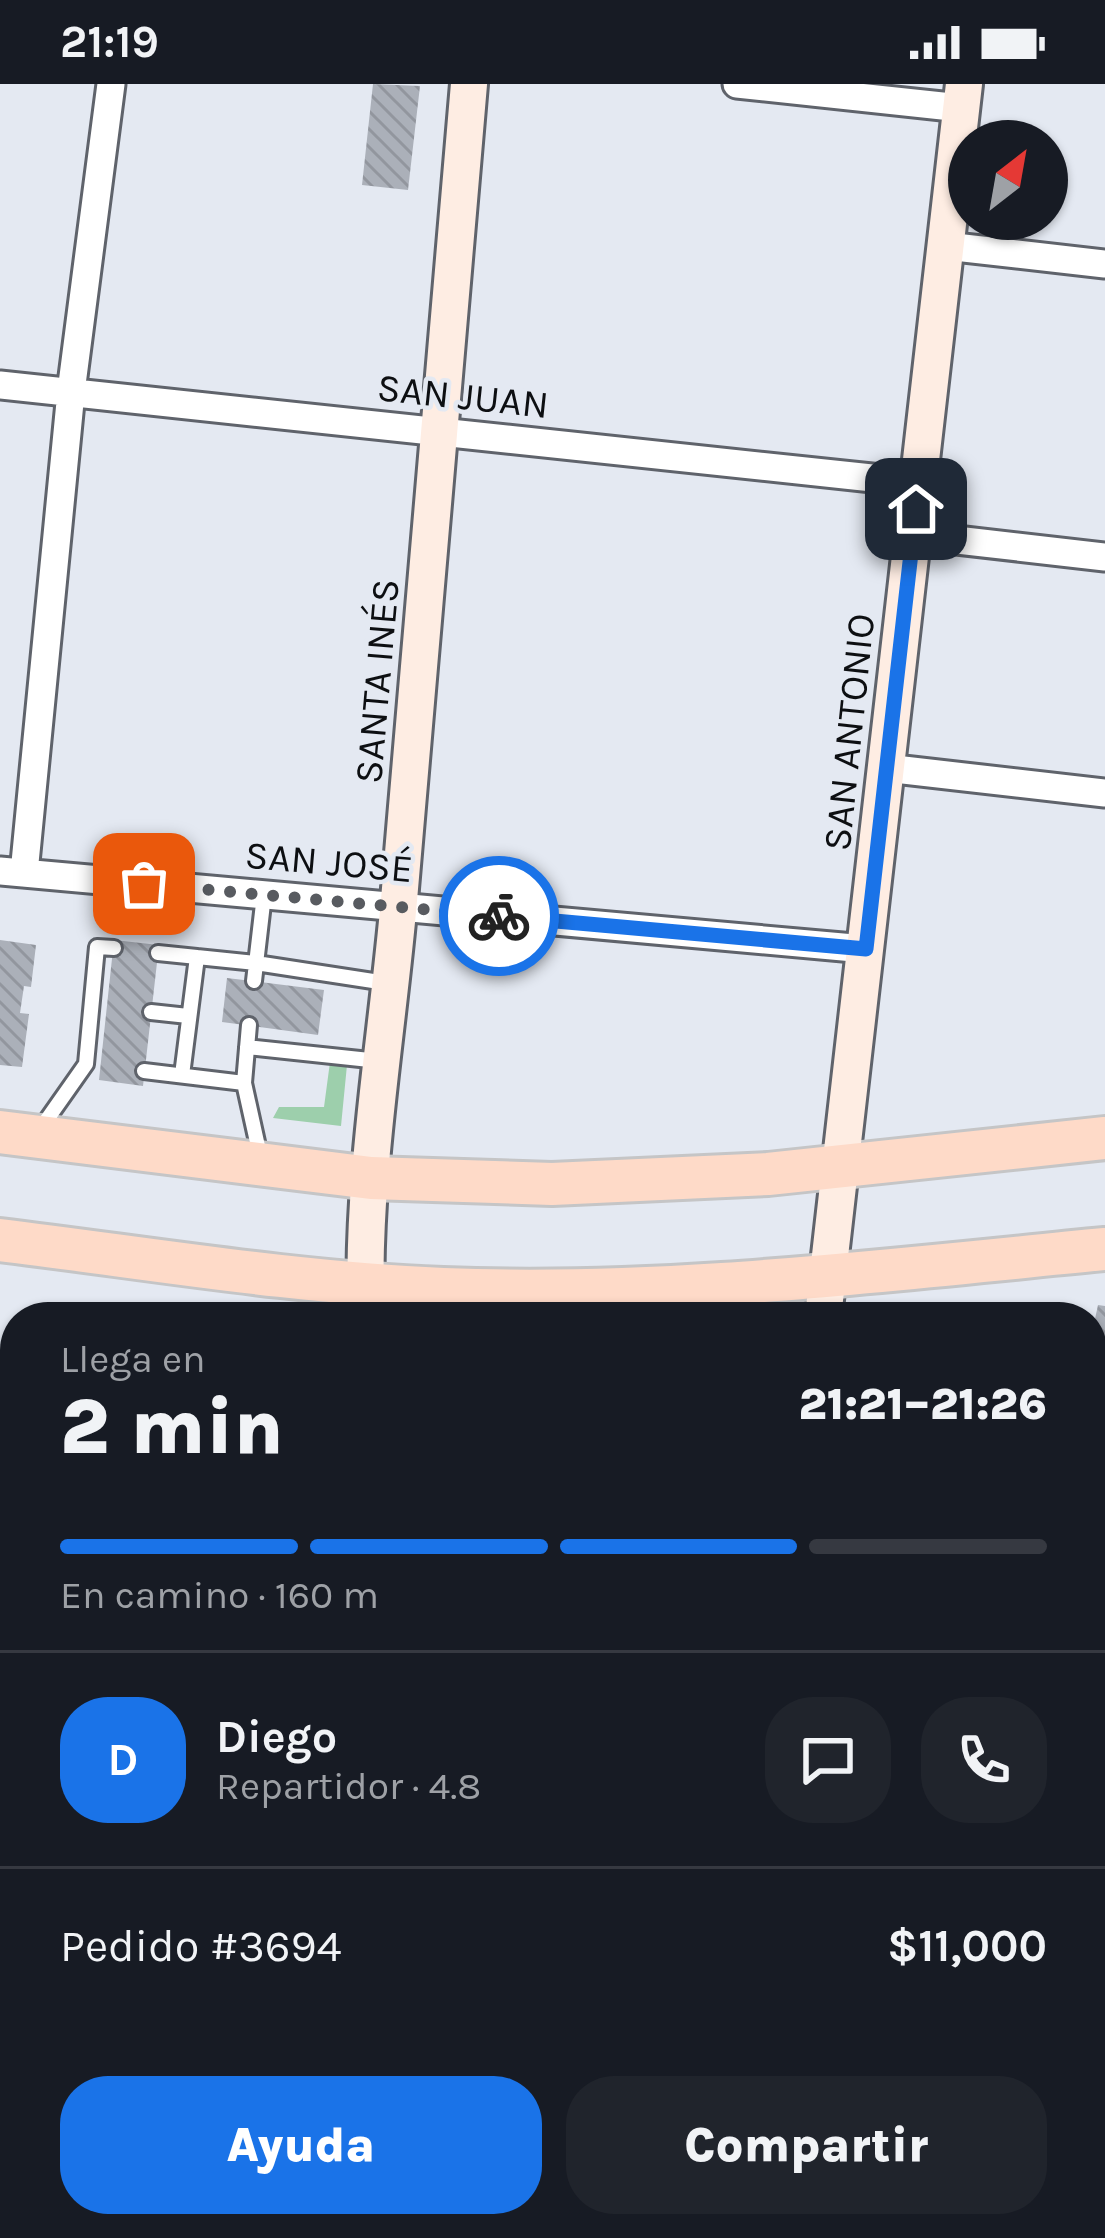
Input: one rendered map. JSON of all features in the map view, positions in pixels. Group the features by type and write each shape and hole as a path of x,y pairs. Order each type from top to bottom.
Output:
{"main road":[{"name":"SANTA INÉS","path":"366,1301 371,1178 399,907 469,84"},
{"name":"SAN ANTONIO","path":"825,1302 963,96"},
{"path":"18,1135 371,1178 472,1183 612,1183 768,1174 1105,1138"},
{"path":"0,1240 366,1301 640,1290 1105,1249"}],"street":[{"path":"12,872 111,84"},
{"path":"737,84 963,96"},
{"path":"946,246 1105,263"},
{"name":"SAN JUAN","path":"0,385 919,482"},
{"path":"913,535 1105,557"},
{"path":"886,768 1105,793"},
{"name":"SAN JOSÉ","path":"12,872 866,949"}],"lane":[{"path":"254,981 263,895"},
{"path":"18,1135 93,1065 99,1006 97,947 114,949"},
{"path":"158,953 391,984"},
{"path":"182,1076 196,957"},
{"path":"151,1012 188,1016"},
{"path":"250,1025 244,1083 262,1165"},
{"path":"247,1047 384,1062"},
{"path":"145,1071 244,1083"}],"green space":[{"path":"330,1062 347,1065 341,1126 273,1118 279,1107 324,1107"}],"building":[{"path":"373,84 420,86 408,190 362,185"},
{"path":"0,940 36,945 31,987 24,986 20,1013 29,1014 22,1067 0,1065"},
{"path":"114,940 159,945 143,1086 99,1080"},
{"path":"227,978 324,990 318,1035 222,1022"}],"way so far":[{"path":"144,884 499,916"}],"route":[{"path":"499,916 866,949 916,509"}]}
